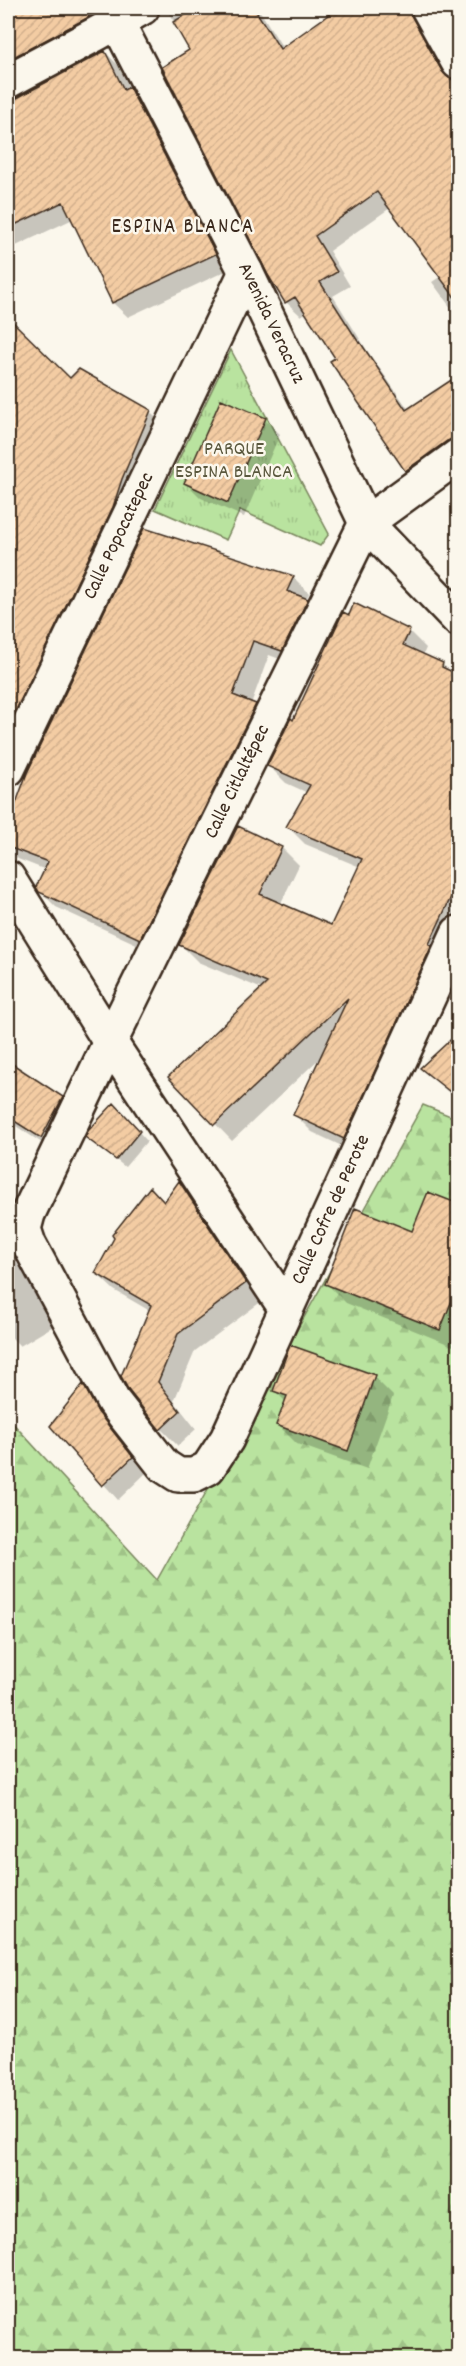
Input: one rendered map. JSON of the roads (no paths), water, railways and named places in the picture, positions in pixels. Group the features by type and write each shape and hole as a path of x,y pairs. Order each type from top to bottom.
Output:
{"street":[{"path":"428,8 459,62"},
{"path":"8,81 123,12"},
{"name":"Avenida Veracruz","path":"123,12 366,523 459,619"},
{"name":"Calle Popocatepec","path":"8,769 246,272"},
{"path":"366,523 459,456"},
{"name":"Calle Citlaltépec","path":"194,1475 178,1475 164,1466 113,1401 29,1244 24,1229 28,1214 110,1042 366,523"},
{"path":"8,878 110,1042 286,1309"},
{"name":"Calle Cofre de Perote","path":"194,1475 208,1468 227,1439 459,933"}],"district":[{"name":"ESPINA BLANCA","path":"183,228"}],"park label":[{"name":"PARQUE ESPINA BLANCA","path":"234,462"}]}
